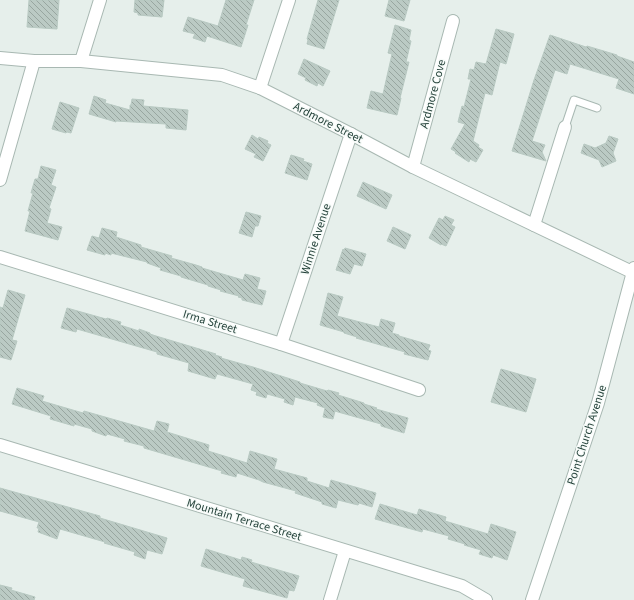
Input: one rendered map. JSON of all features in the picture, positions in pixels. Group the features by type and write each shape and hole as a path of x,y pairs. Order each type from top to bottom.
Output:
{"street":[{"path":"81,61 100,0"},
{"path":"260,88 289,0"},
{"name":"Ardmore Cove","path":"413,167 453,21"},
{"name":"Ardmore Street","path":"0,58 34,61 81,61 222,75 260,88 413,167 534,225 633,270"},
{"path":"0,180 34,61"},
{"path":"534,225 565,127"},
{"name":"Winnie Avenue","path":"281,344 351,134"},
{"name":"Irma Street","path":"0,257 281,344 419,390"},
{"name":"Point Church Avenue","path":"532,600 598,403 633,270"},
{"name":"Mountain Terrace Street","path":"0,445 462,586 486,600"},
{"path":"330,600 345,551"}],"lane":[{"path":"565,127 574,100 597,108"}],"building":[{"path":"29,0 59,0 57,29 27,27"},
{"path":"135,0 164,0 162,17 138,15 138,13 134,12"},
{"path":"226,0 254,0 241,47 207,36 205,42 193,38 195,34 183,31 188,17 218,26"},
{"path":"318,0 339,0 324,49 307,44 307,39"},
{"path":"389,0 410,0 404,21 385,16"},
{"path":"395,25 411,30 409,40 411,41 406,62 409,62 397,115 367,108 371,91 383,94 392,54 388,53"},
{"path":"496,29 514,34 506,64 500,62 492,95 485,93 473,141 483,150 476,162 470,159 469,162 451,149 465,124 458,122 462,106 464,107 471,79 468,79 470,69 474,70 476,62 486,64"},
{"path":"550,35 586,47 587,46 617,55 634,62 634,94 616,88 619,79 570,64 567,74 555,70 532,141 545,145 542,152 546,161 512,151"},
{"path":"304,59 330,71 323,86 318,83 317,86 305,80 306,78 298,74"},
{"path":"94,96 106,100 105,103 130,110 132,99 144,100 143,106 188,110 186,130 166,128 166,124 116,122 89,114"},
{"path":"60,102 79,108 71,133 52,129"},
{"path":"252,135 258,139 259,137 268,141 267,143 271,145 263,161 254,157 256,154 245,149"},
{"path":"609,136 618,139 613,153 616,161 602,167 599,160 581,153 584,144 595,148 606,143"},
{"path":"291,155 304,159 303,161 312,164 307,180 285,173"},
{"path":"41,166 56,170 51,185 56,187 49,208 51,209 47,223 62,227 58,240 25,231 33,193 31,193 35,179 38,179"},
{"path":"363,182 392,195 386,209 357,196"},
{"path":"246,212 261,216 258,226 255,226 252,237 239,233"},
{"path":"445,216 454,220 451,225 455,227 446,246 441,245 429,238 439,218 443,220"},
{"path":"393,227 411,235 405,249 387,241"},
{"path":"102,228 117,232 116,237 141,245 141,247 172,256 171,258 202,268 243,280 245,274 260,278 257,289 266,291 262,305 242,300 242,298 238,297 239,296 160,270 161,268 147,262 111,253 111,255 105,253 105,255 87,250 92,236 99,238"},
{"path":"345,248 366,254 362,266 354,264 350,274 336,270 343,249 344,250"},
{"path":"8,290 25,295 12,340 17,341 11,360 0,357 0,307 3,308"},
{"path":"328,293 343,297 337,316 379,327 381,319 395,323 392,333 430,345 428,350 431,351 428,360 404,354 405,352 356,338 357,337 344,332 320,325"},
{"path":"67,308 121,322 120,325 139,331 139,329 156,336 216,354 215,355 222,357 221,358 300,383 339,393 338,395 364,403 377,408 376,409 408,418 404,433 381,426 381,424 335,411 333,419 323,417 325,408 317,405 318,403 295,397 293,405 284,402 285,399 267,394 266,398 256,395 257,392 251,390 253,384 217,374 215,379 188,371 189,363 157,354 157,352 77,329 76,332 61,328"},
{"path":"501,369 536,379 526,412 491,402"},
{"path":"17,388 44,396 42,401 83,413 84,411 154,431 157,421 169,424 167,432 209,445 208,451 247,463 250,451 277,459 274,469 307,478 307,481 329,488 331,480 376,493 372,507 359,503 358,505 338,500 336,508 295,493 296,491 237,473 236,477 221,473 222,471 124,441 125,439 107,434 106,436 92,431 92,429 74,424 74,426 50,419 51,416 12,404"},
{"path":"0,488 100,516 100,518 167,538 162,554 147,550 145,559 134,555 135,552 60,529 57,539 38,532 39,528 37,528 39,522 0,511"},
{"path":"380,504 417,515 419,509 446,517 445,521 488,534 491,524 516,532 507,560 493,555 492,558 479,554 481,550 448,539 449,536 423,529 422,532 375,519"},
{"path":"206,549 241,560 242,557 252,560 251,562 299,576 294,591 289,590 287,598 243,586 245,579 201,566"},
{"path":"0,585 35,597 34,600 0,600"}]}
